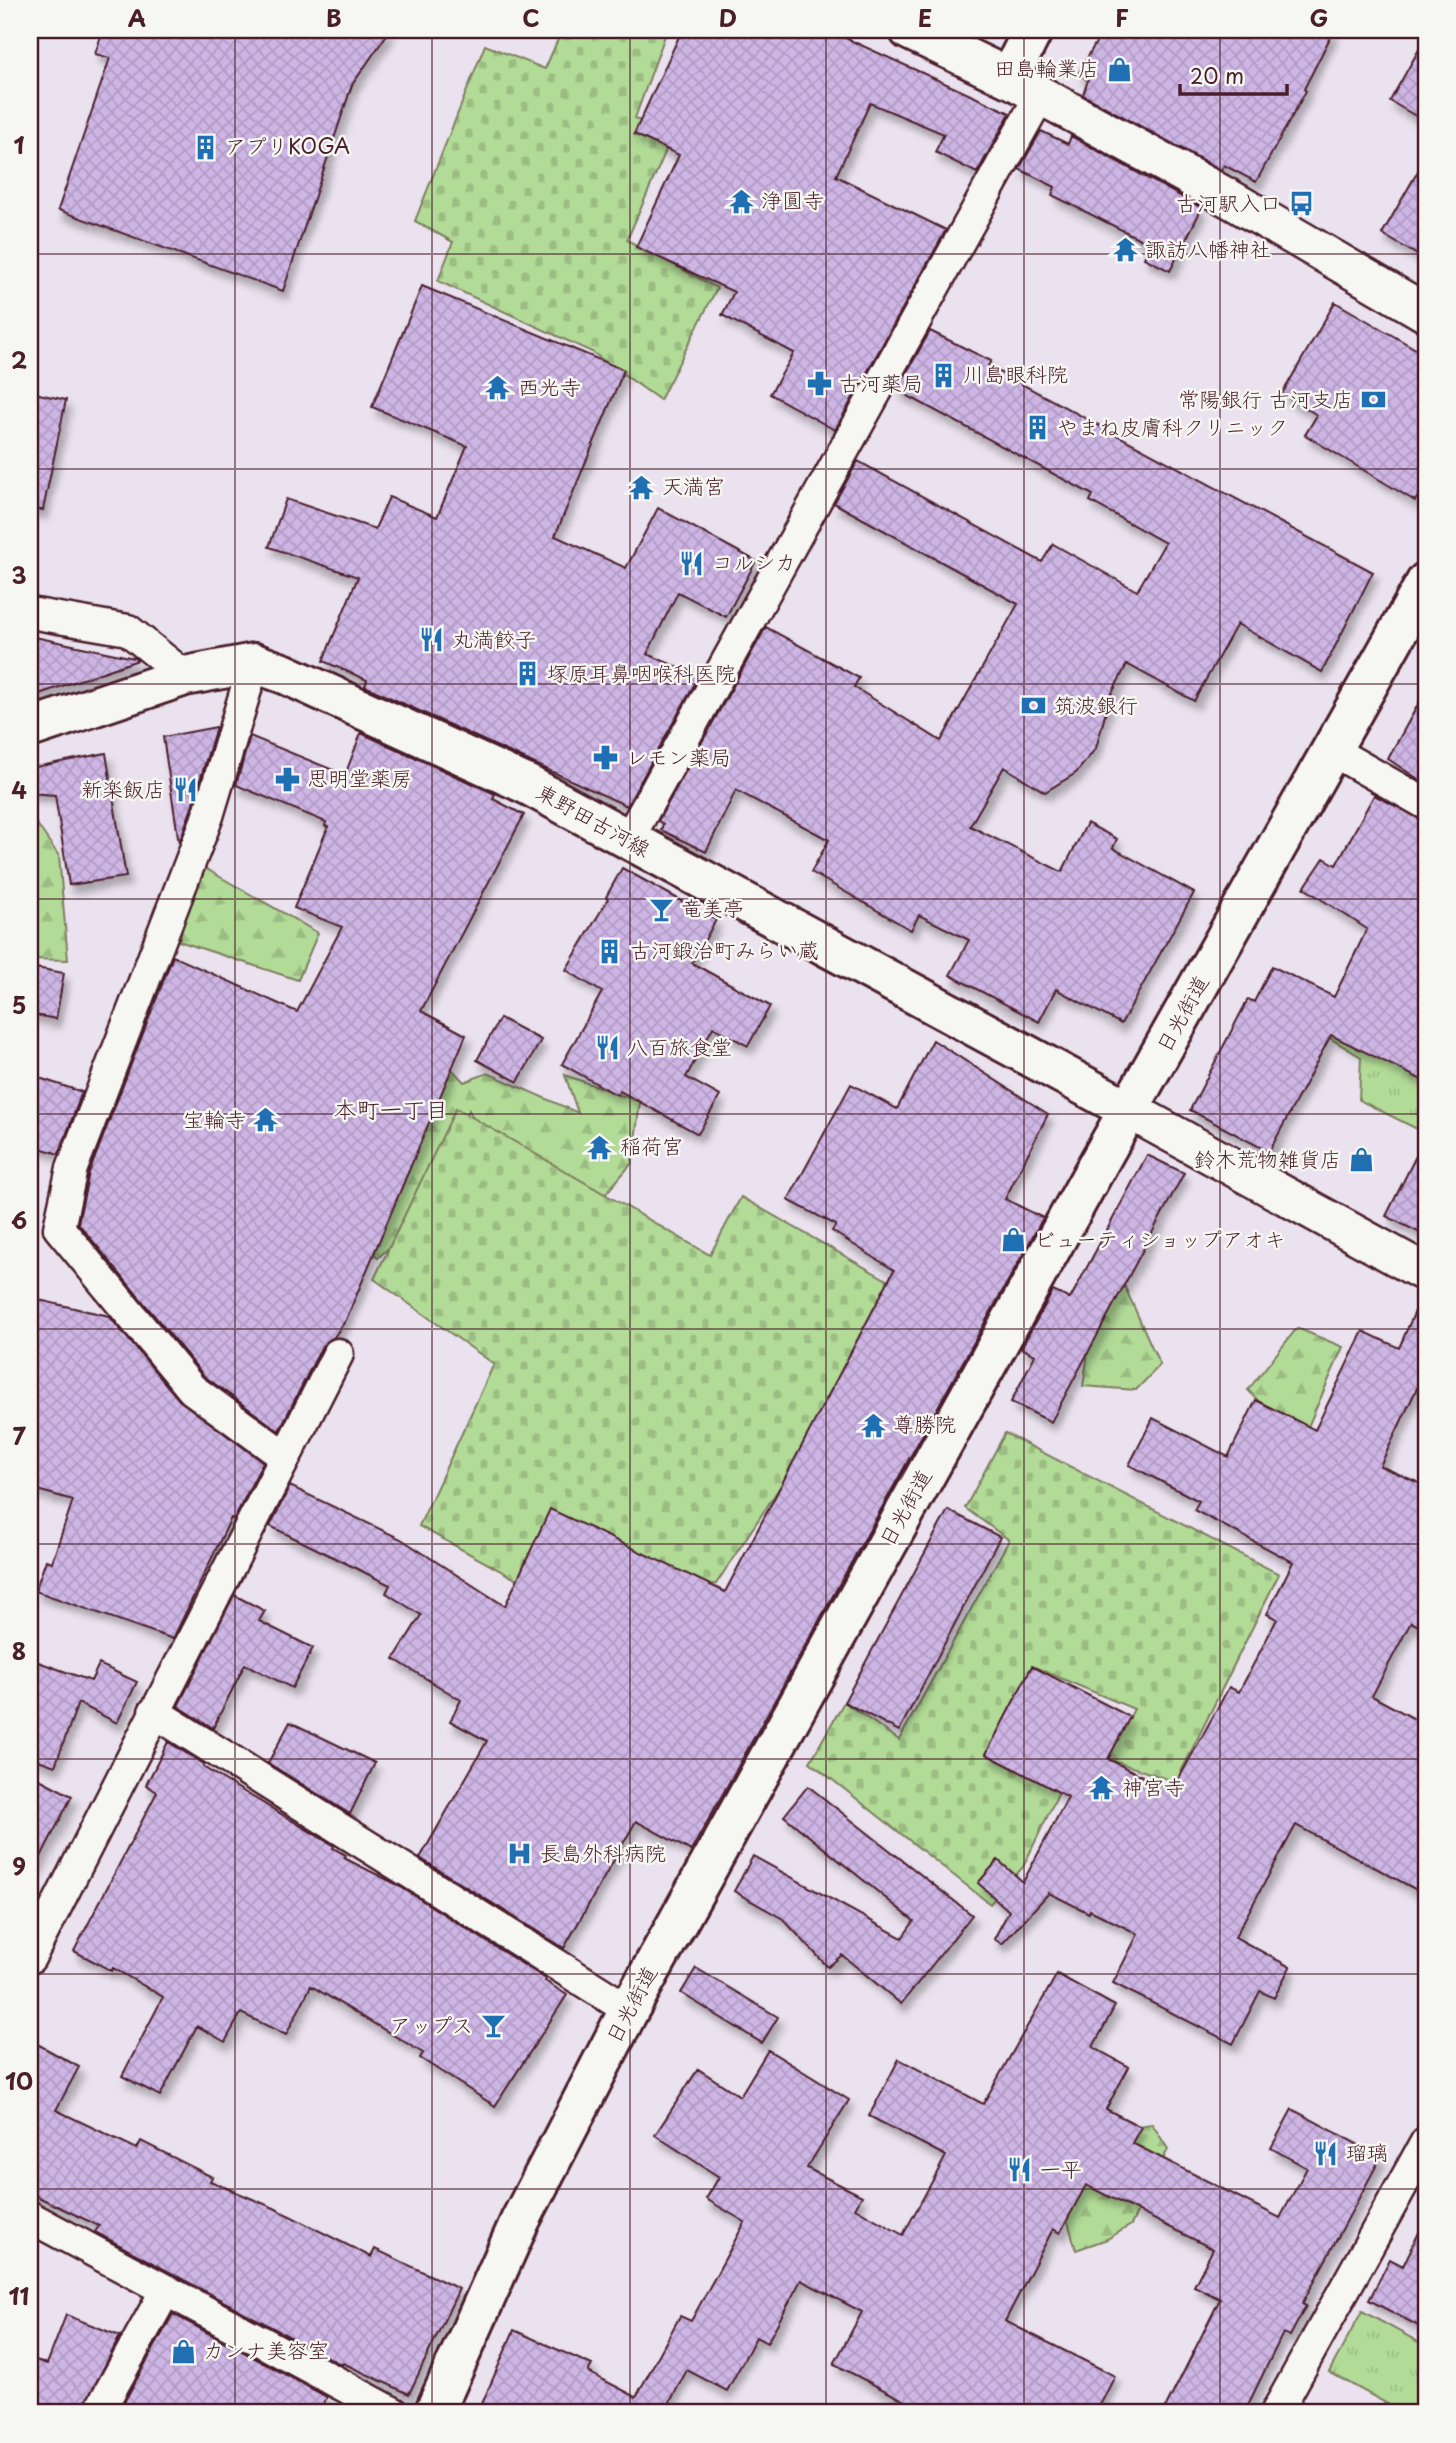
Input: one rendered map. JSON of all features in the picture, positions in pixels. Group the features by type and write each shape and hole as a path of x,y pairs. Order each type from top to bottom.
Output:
{"main road":[{"path":"909,30 1025,86 1033,30"},
{"name":"日光街道","path":"434,2413 520,2221 629,2010 1426,582"},
{"path":"30,728 185,676 254,663"},
{"name":"東野田古河線","path":"254,663 381,716 528,785 1129,1110"}],"street":[{"path":"628,840 1025,86 1426,313"},
{"path":"30,613 128,630 185,676"},
{"path":"254,663 208,816 72,1168 59,1228 192,1389 284,1456"},
{"path":"1331,750 1426,804"},
{"path":"1129,1110 1426,1273"},
{"path":"30,1958 338,1354"},
{"path":"154,1712 629,2010"},
{"path":"1276,2413 1426,2142"},
{"path":"30,2217 394,2413"},
{"path":"98,2413 166,2290"}],"green space":[{"path":"562,30 667,30 635,118 671,139 627,240 717,288 660,400 592,352 438,281 453,242 415,221 485,45 545,69"},
{"path":"30,814 59,856 68,960 30,959"},
{"path":"201,866 318,933 298,980 179,941"},
{"path":"1316,1030 1379,1037 1426,1056 1426,1119 1419,1130 1359,1100 1361,1057"},
{"path":"449,1066 464,1082 488,1073 578,1113 565,1075 640,1102 632,1163 602,1198 478,1129 469,1110 429,1209 378,1258 324,1200"},
{"path":"456,1108 710,1255 741,1197 908,1292 716,1584 541,1593 419,1526 494,1364 374,1279"},
{"path":"1124,1285 1160,1365 1136,1390 1083,1386 1095,1306"},
{"path":"1297,1328 1343,1347 1300,1445 1248,1390"},
{"path":"1005,1433 1279,1574 1176,1782 1108,1759 1134,1709 1032,1666 986,1754 1059,1792 1023,1867 990,1904 810,1762 844,1702 899,1740 1009,1540 965,1508"},
{"path":"1152,2124 1168,2149 1131,2225 1107,2239 1076,2250 1065,2211 1130,2127"},
{"path":"1362,2311 1426,2346 1426,2413 1404,2413 1329,2372"}],"building":[{"name":"アプリKOGA","path":"103,30 390,30 352,85 283,291 58,210 110,58 95,54"},
{"path":"682,30 828,30 1010,113 977,173 935,152 944,134 870,103 836,176 946,230 835,430 770,394 794,353 722,315 734,292 636,247 679,155 634,134"},
{"path":"1103,30 1334,30 1304,89 1306,91 1256,182 1224,165 1221,170 1083,95 1088,80 1078,74"},
{"path":"1426,37 1426,122 1390,101"},
{"path":"1041,131 1068,144 1071,136 1202,208 1170,271 1144,258 1150,244 1052,195 1055,187 1019,169"},
{"path":"1426,157 1426,260 1382,234"},
{"path":"422,286 624,370 555,536 626,568 658,508 756,561 726,617 678,592 647,654 699,676 627,806 365,686 367,680 323,661 358,577 269,547 286,499 375,529 389,497 437,517 467,446 372,407"},
{"path":"1335,302 1426,355 1426,484 1415,501 1305,435 1317,415 1282,394"},
{"path":"930,331 991,361 988,366 1373,572 1322,672 1237,624 1194,701 1127,664 1110,697 1096,748 1076,773 1045,792 1004,767 970,826 1062,872 1087,823 1117,839 1113,848 1194,893 1121,1024 1056,989 1039,1022 950,975 969,940 919,915 911,930 811,872 829,840 736,790 706,852 661,830 663,824 658,821 766,627 859,678 854,687 941,741 1018,604 834,503 858,461 1042,562 1053,544 1137,591 1165,543 1090,501 1093,495 897,390"},
{"path":"30,392 66,400 43,510 30,509"},
{"path":"30,636 134,658 138,660 30,697"},
{"path":"1426,690 1426,784 1388,759"},
{"name":"新楽飯店","path":"216,727 191,810 179,843 163,737"},
{"name":"宝輪寺","path":"361,733 495,794 493,799 524,815 421,1011 466,1035 346,1320 334,1337 322,1346 279,1431 204,1376 78,1223 89,1173 173,956 297,1012 342,927 294,908 328,827 325,826 326,822 236,785 250,736 345,775"},
{"path":"106,753 126,877 69,885 55,795 30,793 30,768"},
{"path":"1374,795 1426,821 1426,1082 1331,1035 1269,1152 1190,1110 1248,999 1254,1002 1272,966 1334,997 1367,929 1304,888 1324,858 1336,865"},
{"path":"622,868 716,920 692,963 770,1006 748,1046 713,1027 686,1077 720,1096 698,1134 620,1091 617,1095 562,1064 602,992 566,970 608,899 606,897"},
{"path":"30,967 64,973 56,1019 30,1014"},
{"path":"500,1018 541,1040 518,1082 477,1060"},
{"name":"尊勝院","path":"933,1040 1048,1114 1005,1199 1043,1218 691,1851 636,1821 564,1948 420,1858 487,1741 450,1721 461,1700 394,1659 421,1615 386,1593 390,1585 270,1526 290,1486 401,1539 505,1606 550,1509 725,1592 894,1270 832,1231 836,1225 788,1200 851,1084 897,1109"},
{"path":"30,1075 82,1092 59,1154 30,1145"},
{"path":"1426,1136 1426,1236 1386,1216"},
{"path":"1147,1155 1184,1173 1051,1422 1011,1402 1035,1355 1021,1348 1053,1291 1070,1299"},
{"path":"1423,1293 1426,1294 1426,1369 1380,1466 1426,1486 1426,1630 1411,1622 1372,1696 1426,1725 1426,1895 1296,1825 1235,1937 1290,1967 1274,1998 1260,1991 1233,2044 1113,1983 1138,1934 1090,1910 1089,1913 1049,1893 1002,1944 994,1939 1009,1911 978,1883 998,1860 1023,1882 1068,1797 986,1754 1032,1666 1130,1717 1108,1759 1172,1791 1229,1687 1239,1692 1277,1619 1267,1614 1293,1562 1194,1510 1199,1501 1129,1465 1153,1418 1228,1457 1256,1400 1315,1430 1363,1331 1399,1348"},
{"path":"30,1298 109,1316 179,1400 263,1462 234,1519 231,1518 173,1639 35,1591 46,1560 52,1562 73,1500 30,1488"},
{"path":"948,1510 1000,1537 899,1731 844,1702"},
{"path":"234,1595 265,1611 259,1621 313,1648 292,1688 245,1664 213,1728 178,1706"},
{"path":"30,1659 91,1681 99,1664 137,1682 117,1723 78,1703 55,1766 30,1757"},
{"path":"290,1722 375,1763 350,1814 268,1763"},
{"path":"168,1742 204,1764 203,1767 334,1846 333,1848 346,1855 344,1858 396,1884 567,1995 495,2106 420,2058 423,2053 311,1986 286,2035 241,2013 225,2042 197,2026 160,2096 122,2076 163,1997 113,1968 112,1971 74,1951 157,1792 146,1785"},
{"path":"30,1774 72,1796 30,1878"},
{"path":"808,1786 972,1915 901,2004 842,1955 828,1967 783,1919 734,1891 753,1856 902,1938 914,1921 784,1816"},
{"path":"696,1968 778,2017 762,2043 681,1993"},
{"path":"1057,1974 1115,2006 1093,2047 1129,2067 1106,2109 1141,2127 1132,2143 1280,2218 1307,2168 1271,2148 1292,2109 1381,2157 1302,2304 1306,2306 1290,2336 1283,2333 1244,2413 1163,2413 1220,2299 1194,2286 1213,2249 1086,2185 1060,2233 1053,2229 1005,2321 1115,2376 1096,2413 928,2413 834,2364 862,2312 801,2280 767,2343 756,2337 727,2391 687,2370 665,2411 669,2413 478,2413 514,2330 592,2365 588,2372 636,2397 680,2316 691,2321 745,2222 706,2199 719,2177 655,2135 698,2069 740,2096 768,2050 849,2100 807,2168 862,2196 855,2208 903,2235 946,2156 869,2116 899,2059 983,2104"},
{"path":"30,2040 79,2067 56,2110 137,2149 141,2141 212,2177 210,2181 274,2208 371,2257 375,2249 459,2289 409,2394 343,2363 342,2365 95,2232 99,2226 30,2193"},
{"path":"1426,2218 1426,2330 1369,2300 1390,2259 1403,2266"},
{"path":"173,2314 327,2397 319,2413 118,2413"},
{"path":"66,2315 120,2336 81,2413 49,2413 30,2406 30,2377 36,2360 47,2364"}],"place":[{"name":"田島輪業店","path":"1119,69"},
{"name":"アプリKOGA","path":"205,147"},
{"name":"浄圓寺","path":"741,201"},
{"name":"古河駅入口","path":"1301,204"},
{"name":"諏訪八幡神社","path":"1125,250"},
{"name":"川島眼科院","path":"943,375"},
{"name":"古河薬局","path":"819,384"},
{"name":"西光寺","path":"498,388"},
{"name":"常陽銀行 古河支店","path":"1373,400"},
{"name":"やまね皮膚科クリニック","path":"1037,428"},
{"name":"天満宮","path":"642,487"},
{"name":"コルシカ","path":"692,563"},
{"name":"丸満餃子","path":"432,640"},
{"name":"塚原耳鼻咽喉科医院","path":"527,674"},
{"name":"筑波銀行","path":"1034,706"},
{"name":"レモン薬局","path":"606,758"},
{"name":"思明堂薬房","path":"287,779"},
{"name":"新楽飯店","path":"185,790"},
{"name":"竜美亭","path":"661,909"},
{"name":"古河鍛治町みらい蔵","path":"610,951"},
{"name":"八百旅食堂","path":"607,1048"},
{"name":"宝輪寺","path":"266,1120"},
{"name":"稲荷宮","path":"600,1147"},
{"name":"鈴木荒物雑貨店","path":"1361,1160"},
{"name":"ビューティショップアオキ","path":"1014,1240"},
{"name":"尊勝院","path":"873,1425"},
{"name":"神宮寺","path":"1102,1788"},
{"name":"長島外科病院","path":"520,1854"},
{"name":"アップス","path":"493,2026"},
{"name":"瑠璃","path":"1326,2153"},
{"name":"一平","path":"1020,2170"},
{"name":"カンナ美容室","path":"183,2351"}],"district":[{"name":"本町一丁目","path":"391,1110"}]}
